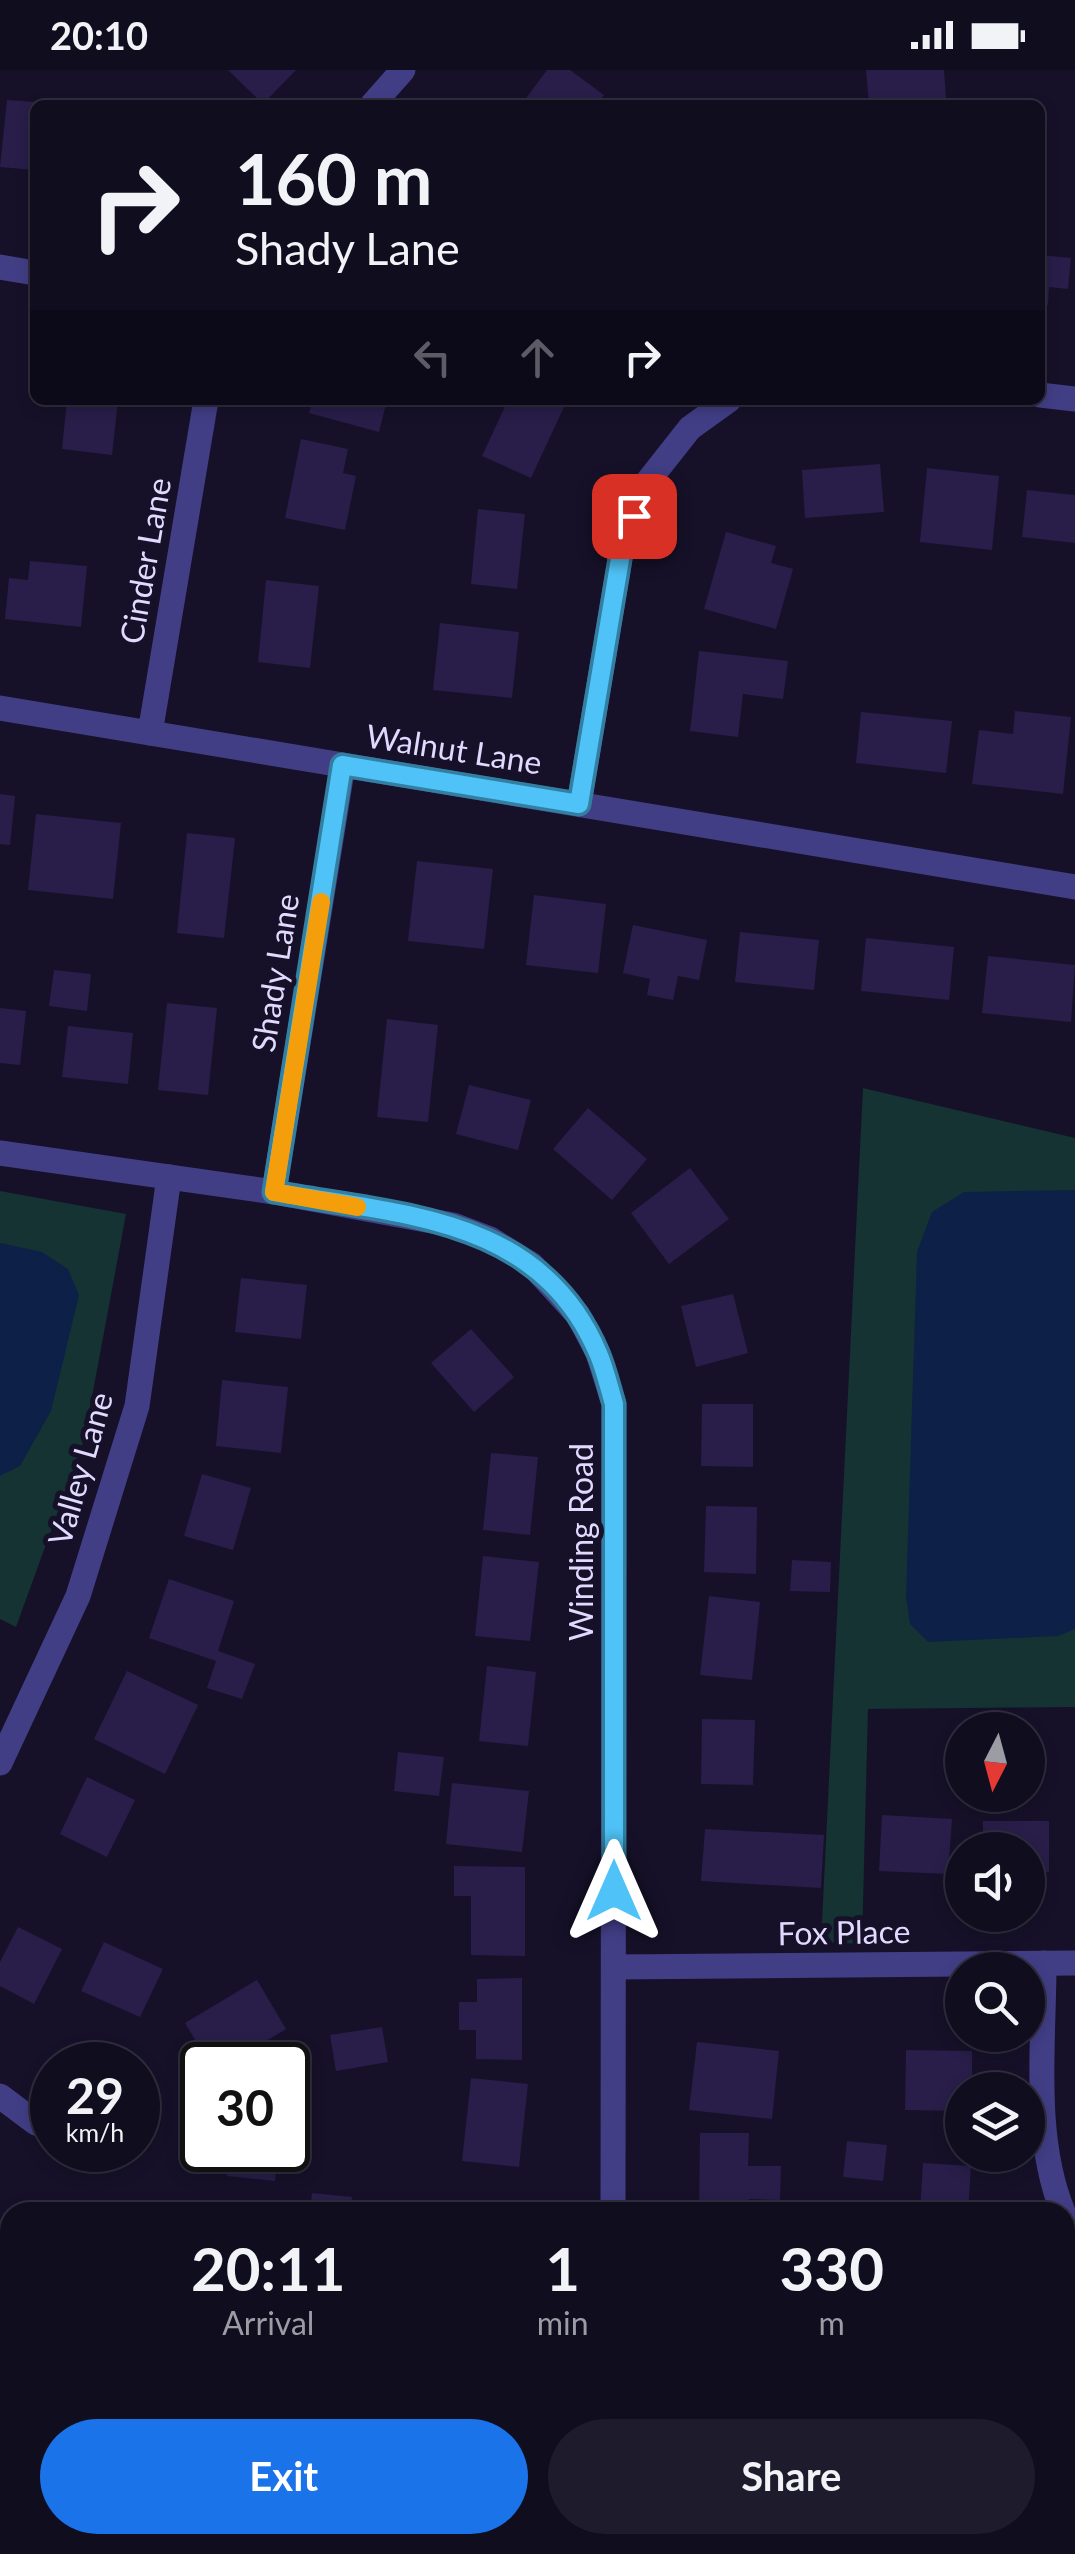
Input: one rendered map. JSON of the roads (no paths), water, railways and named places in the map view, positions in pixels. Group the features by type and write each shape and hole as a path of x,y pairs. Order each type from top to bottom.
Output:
{"street":[{"path":"376,100 403,70"},
{"path":"0,267 30,272"},
{"path":"1045,396 1075,399"},
{"name":"Cinder Lane","path":"150,733 205,405"},
{"path":"579,804 622,547 645,485 690,428 722,405"},
{"name":"Walnut Lane","path":"0,708 1075,887"},
{"name":"Shady Lane","path":"274,1192 342,765"},
{"name":"Winding Road","path":"0,1153 274,1192 453,1225 490,1239 532,1265 578,1315 598,1353 614,1404 613,2202"},
{"name":"Valley Lane","path":"0,1763 78,1596 136,1406 170,1177"},
{"name":"Fox Place","path":"1045,1964 1075,1963"},
{"name":"Fox Place","path":"614,1968 945,1965"},
{"path":"1044,2052 1044,2134 1059,2202"},
{"path":"0,2096 30,2118"}],"water":[{"path":"1075,1190 1075,1629 1058,1636 928,1642 910,1624 906,1597 917,1252 932,1212 964,1192"},
{"path":"0,1243 42,1252 68,1269 79,1295 51,1411 20,1466 0,1476"}]}
